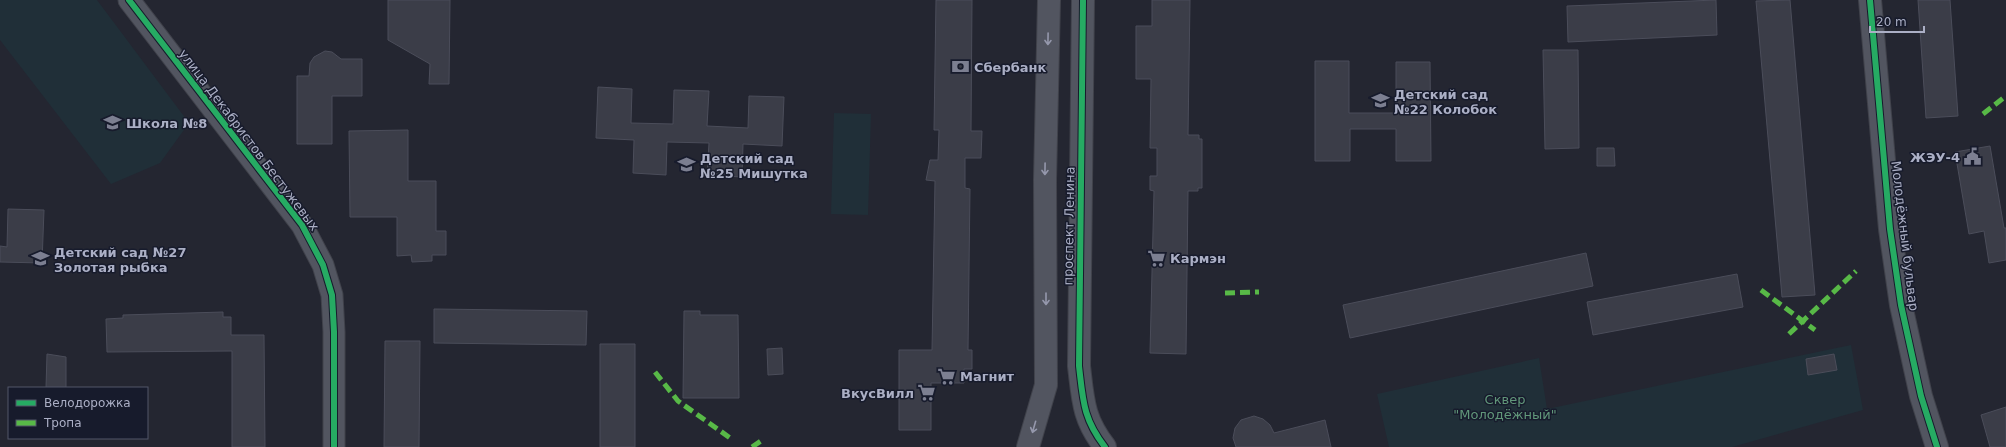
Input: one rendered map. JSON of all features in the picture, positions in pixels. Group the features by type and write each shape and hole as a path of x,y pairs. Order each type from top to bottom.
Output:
{"street":[{"name":"улица Декабристов Бестужевых","path":"129,0 302,225 313,243 323,265 332,295 334,332 334,447"},
{"name":"проспект Ленина","path":"1028,447 1046,385 1045,180 1049,0"},
{"name":"проспект Ленина","path":"1083,0 1079,366 1082,401 1093,432 1105,447"},
{"name":"Молодёжный бульвар","path":"1870,0 1890,229 1901,305 1921,396 1937,447"}],"green space":[{"name":"Школа №8","path":"0,0 97,0 189,123 160,163 111,184 0,40"},
{"path":"834,113 871,114 868,215 831,214"},
{"name":"Сквер \"Молодёжный\"","path":"1851,345 1863,410 1732,447 1389,447 1377,394 1539,358 1547,409"}],"building":[{"path":"388,0 450,0 449,84 429,84 430,64 388,40"},
{"path":"936,0 972,0 971,131 982,131 981,158 965,158 965,188 970,189 968,350 972,350 972,369 964,369 964,383 931,383 931,430 899,430 899,350 932,350 935,181 926,180 930,160 938,160 939,130 934,130"},
{"path":"1152,0 1190,0 1188,135 1199,135 1199,139 1202,139 1202,188 1198,188 1198,191 1188,191 1186,354 1150,353 1154,191 1150,190 1150,176 1157,176 1157,148 1150,148 1151,79 1136,79 1136,26 1152,26"},
{"path":"1716,0 1717,35 1568,42 1567,6"},
{"path":"1790,0 1815,295 1782,297 1756,1"},
{"path":"1918,0 1950,0 1958,116 1926,118"},
{"path":"1543,50 1578,50 1579,148 1545,149"},
{"path":"325,51 332,52 341,59 362,59 362,96 332,96 332,144 297,144 297,76 309,76 310,63 314,57"},
{"path":"1315,61 1349,61 1349,113 1396,113 1396,62 1430,62 1431,161 1396,161 1396,129 1350,129 1350,161 1315,161"},
{"path":"598,87 632,89 631,123 673,124 674,90 709,91 707,126 748,128 749,96 784,97 782,146 743,144 742,177 707,175 709,143 667,142 666,175 633,173 634,140 596,138"},
{"path":"408,130 408,181 436,181 436,231 446,231 446,255 432,255 432,261 412,262 411,255 397,256 397,217 350,217 349,131"},
{"path":"1990,146 2004,228 2006,228 2006,260 1989,263 1984,231 1969,234 1955,152"},
{"path":"1597,148 1614,148 1615,166 1597,166"},
{"path":"8,209 44,210 42,263 0,262 0,246 7,247"},
{"path":"1586,253 1593,286 1350,338 1343,305"},
{"path":"1737,274 1743,307 1593,335 1587,302"},
{"path":"434,309 587,311 586,345 434,343"},
{"path":"684,311 700,311 700,315 738,315 739,398 683,398"},
{"path":"223,312 223,317 231,317 231,335 264,335 265,447 232,447 232,351 107,352 106,319 123,318 123,315"},
{"path":"385,341 420,341 419,447 384,447"},
{"path":"600,344 635,344 635,447 600,447"},
{"path":"782,348 783,374 768,375 767,349"},
{"path":"47,354 66,357 66,387 46,387"},
{"path":"1834,354 1837,370 1808,375 1806,359"},
{"path":"2006,407 2006,447 1990,447 1981,415"},
{"path":"1254,416 1263,419 1270,425 1274,433 1325,420 1331,447 1236,447 1233,438 1235,428 1241,420"}],"marked path":[{"path":"1983,114 2006,96"},
{"path":"1789,334 1856,271"},
{"path":"1761,290 1815,330"},
{"path":"1225,293 1259,292"},
{"path":"655,372 678,401 733,440"},
{"path":"752,447 764,439"}],"cycle path":[{"path":"129,0 302,225 323,265 332,295 334,332 334,447"},
{"path":"1083,0 1079,366 1085,409 1092,427 1105,447"},
{"path":"1870,0 1890,229 1901,305 1921,396 1937,447"}],"place":[{"name":"Сбербанк","path":"961,67"},
{"name":"Детский сад №22 Колобок","path":"1381,101"},
{"name":"Школа №8","path":"113,123"},
{"name":"ЖЭУ-4","path":"1973,157"},
{"name":"Детский сад №25 Мишутка","path":"687,165"},
{"name":"Кармэн","path":"1157,258"},
{"name":"Детский сад №27 Золотая рыбка","path":"41,259"},
{"name":"Магнит","path":"947,376"},
{"name":"ВкусВилл","path":"927,393"}]}
